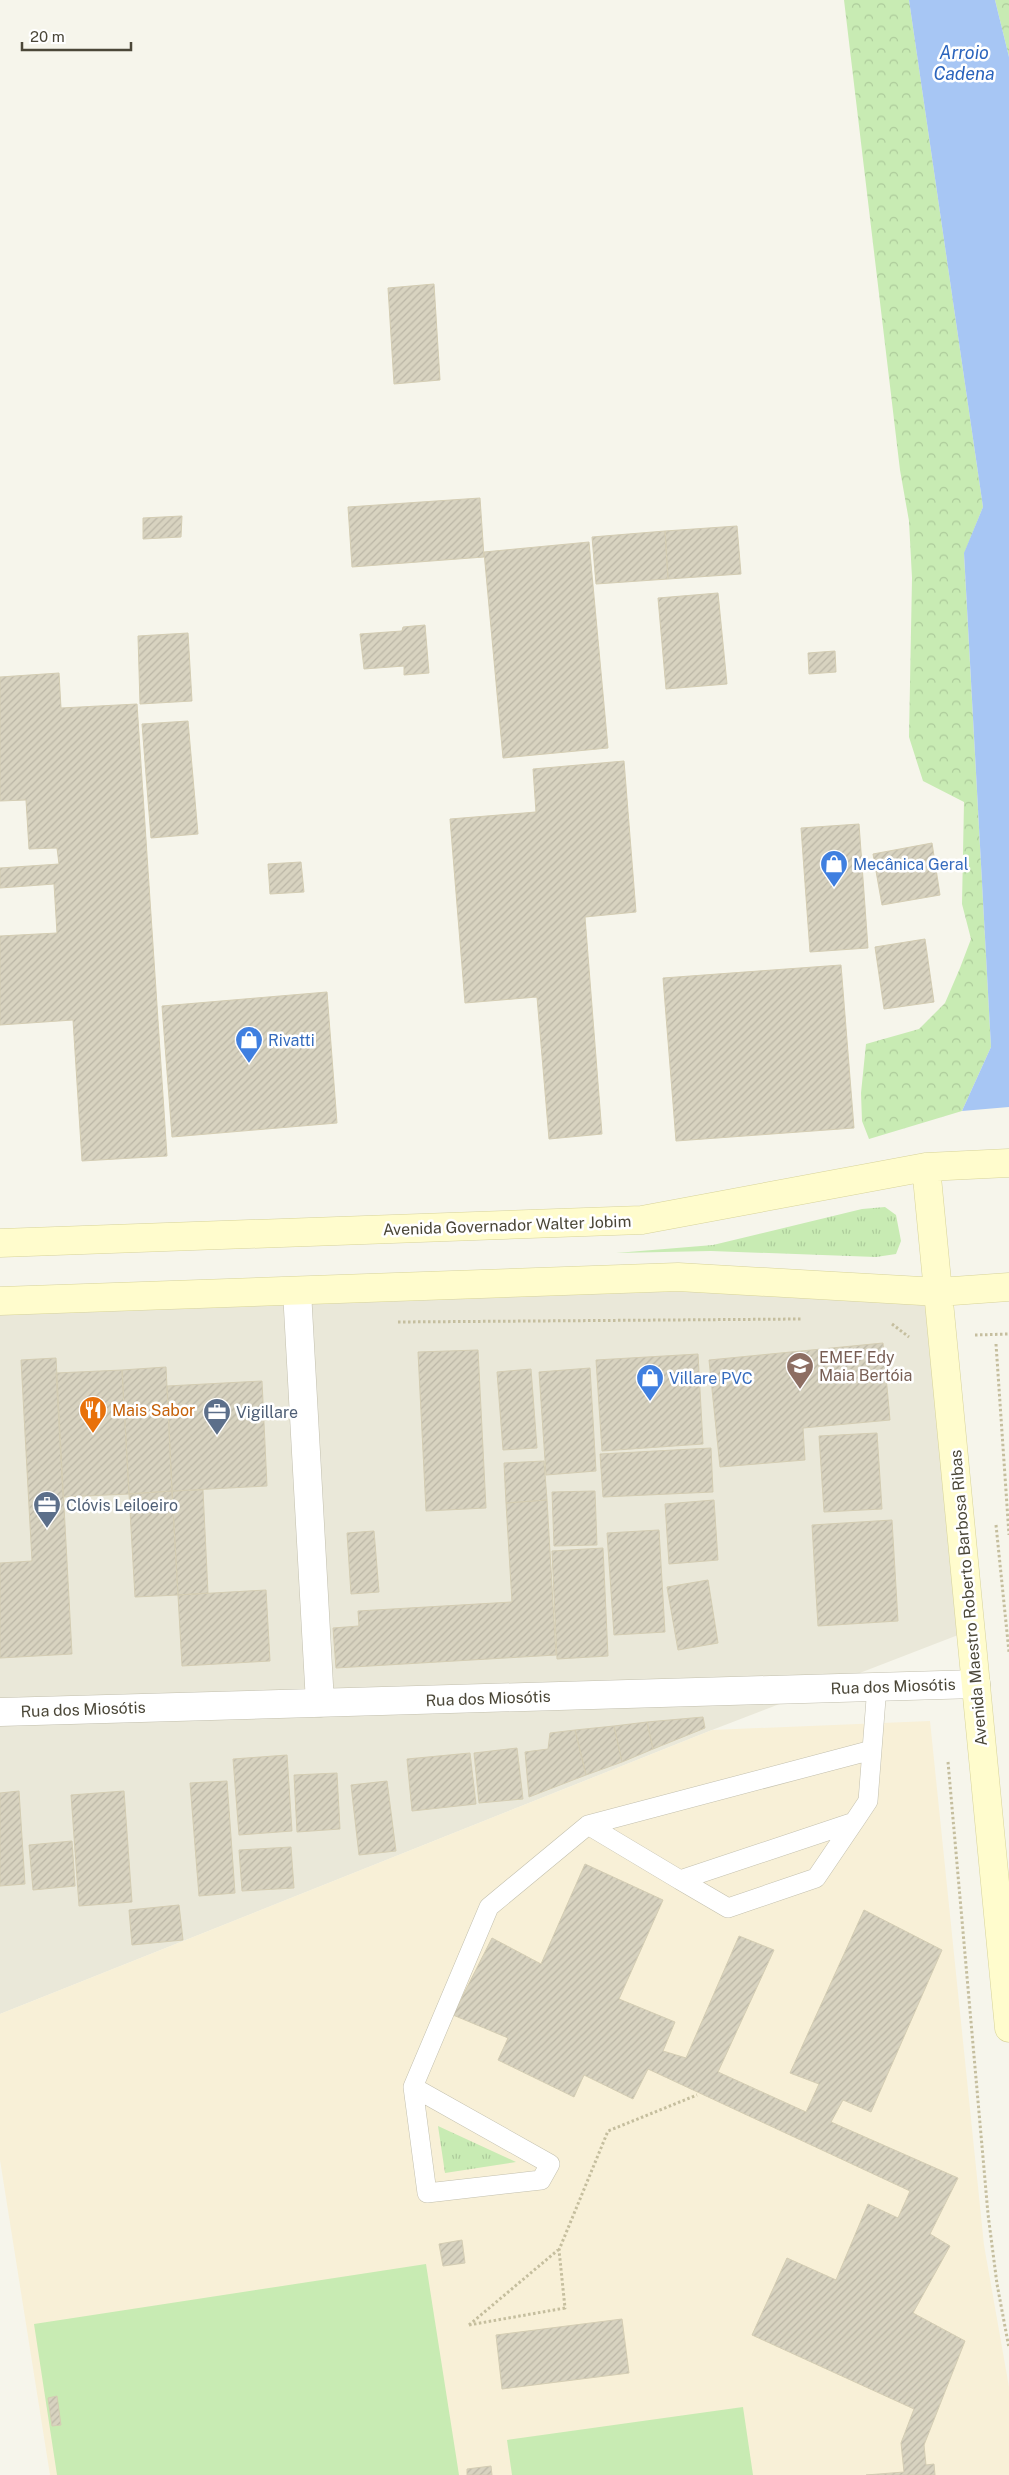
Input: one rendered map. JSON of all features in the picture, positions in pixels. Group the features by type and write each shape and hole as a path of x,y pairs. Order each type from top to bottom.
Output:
{"main road":[{"name":"Avenida Governador Walter Jobim","path":"0,1243 642,1220 926,1167 1009,1163"},
{"name":"Avenida Maestro Roberto Barbosa Ribas","path":"926,1167 1009,2028"},
{"path":"0,1301 678,1277 938,1292 1009,1287"}],"street":[{"path":"297,1291 320,1703"},
{"name":"Rua dos Miosótis","path":"0,1712 976,1684"}],"lane":[{"path":"588,1825 728,1908 816,1878 868,1801 878,1686"},
{"path":"413,2087 550,2164 541,2180 427,2193 413,2087 489,1907 588,1825 872,1750"},
{"path":"680,1880 854,1822"}],"path":[{"path":"976,1344 975,1335 1009,1334"},
{"path":"996,1344 1009,1535"},
{"path":"995,1517 1009,1652"},
{"path":"559,2250 565,2308 469,2325 559,2250 608,2131 697,2095"}],"shaded area":[{"path":"389,1287 939,1292 971,1630 712,1730 0,2014 0,1301"},
{"path":"930,1721 984,2245 1009,2387 1009,2475 50,2475 0,2160 0,2014 712,1730"}],"green space":[{"path":"844,0 909,0 983,507 964,554 991,1047 962,1111 869,1139 862,1121 861,1093 866,1044 919,1029 945,1003 971,939 962,904 964,802 923,781 909,737 912,578 909,521 900,470"},
{"path":"995,0 1009,0 1009,57 996,4"},
{"path":"885,1207 896,1215 901,1241 896,1254 876,1257 711,1251 616,1253 713,1245 862,1209"},
{"path":"438,2126 516,2162 445,2173"},
{"path":"426,2264 459,2475 57,2475 34,2324"},
{"path":"743,2407 753,2475 512,2475 507,2440"}],"water":[{"name":"Arroio Cadena","path":"909,0 995,0 1009,57 1009,1107 962,1111 991,1047 964,553 983,507"}],"building":[{"path":"434,284 440,380 394,384 388,288"},
{"path":"480,498 484,557 352,567 348,507"},
{"path":"182,516 181,537 143,539 143,518"},
{"path":"737,526 741,574 668,579 665,531"},
{"path":"665,531 668,579 596,584 592,537"},
{"path":"589,542 608,748 503,758 484,552"},
{"path":"718,593 727,684 666,689 658,598"},
{"path":"425,625 429,673 404,675 404,666 364,669 360,634 402,631 403,627"},
{"path":"188,633 192,701 140,704 138,636"},
{"path":"835,651 836,672 809,674 808,653"},
{"path":"59,673 61,708 137,704 167,1156 82,1161 73,1020 0,1025 0,936 57,933 54,884 0,888 0,868 59,864 57,848 29,849 26,800 0,801 0,677"},
{"path":"188,721 198,834 151,838 142,724"},
{"path":"624,761 636,912 585,917 602,1134 549,1139 537,997 465,1003 450,819 536,812 533,769"},
{"name":"Mecânica Geral","path":"859,824 868,948 810,952 801,828"},
{"path":"932,843 940,895 882,905 873,854"},
{"path":"301,862 304,892 270,894 268,864"},
{"path":"925,939 934,1002 884,1009 875,947"},
{"path":"841,965 854,1128 676,1141 663,978"},
{"name":"Rivatti","path":"327,992 337,1123 172,1137 162,1006"},
{"name":"EMEF Edy Maia Bertóia","path":"883,1343 890,1420 803,1428 805,1460 720,1467 709,1360"},
{"path":"478,1350 486,1508 426,1511 418,1352"},
{"name":"Villare PVC","path":"698,1354 703,1444 602,1451 596,1360"},
{"name":"Clóvis Leiloeiro","path":"56,1358 72,1654 0,1658 0,1563 32,1561 21,1360"},
{"path":"166,1367 172,1491 129,1494 122,1370"},
{"path":"590,1368 596,1471 546,1475 539,1372"},
{"path":"531,1369 537,1448 503,1450 497,1372"},
{"name":"Mais Sabor","path":"122,1370 129,1494 63,1497 56,1373"},
{"name":"Vigillare","path":"262,1381 267,1486 172,1491 167,1386"},
{"path":"877,1433 882,1509 824,1512 819,1436"},
{"path":"711,1448 713,1492 603,1497 600,1454"},
{"path":"544,1461 547,1500 506,1503 504,1463"},
{"path":"203,1490 208,1593 178,1595 172,1491"},
{"path":"172,1491 178,1595 135,1597 129,1494"},
{"path":"595,1491 597,1545 554,1546 552,1492"},
{"path":"547,1500 556,1655 336,1668 333,1628 359,1626 358,1611 512,1602 506,1503"},
{"path":"714,1500 718,1560 669,1564 665,1504"},
{"path":"892,1520 898,1621 818,1626 812,1525"},
{"path":"659,1530 665,1632 614,1635 607,1533"},
{"path":"374,1531 379,1592 351,1594 347,1533"},
{"path":"603,1548 608,1656 557,1659 552,1551"},
{"path":"708,1580 718,1643 678,1650 667,1587"},
{"path":"266,1590 270,1661 182,1666 178,1595"},
{"path":"703,1717 705,1728 653,1749 647,1722"},
{"path":"647,1722 653,1749 622,1762 614,1726"},
{"path":"614,1726 622,1762 586,1775 575,1730"},
{"path":"575,1730 586,1775 529,1797 525,1752 548,1749 550,1733"},
{"path":"517,1748 523,1799 479,1803 474,1753"},
{"path":"470,1753 476,1804 412,1811 407,1759"},
{"path":"287,1755 292,1831 239,1835 233,1759"},
{"path":"337,1773 340,1829 297,1832 294,1775"},
{"path":"227,1781 235,1893 199,1896 190,1783"},
{"path":"387,1781 396,1851 359,1855 351,1785"},
{"path":"19,1791 25,1884 0,1886 0,1793"},
{"path":"124,1791 132,1902 79,1906 71,1795"},
{"path":"72,1841 75,1886 33,1890 29,1845"},
{"path":"291,1847 294,1888 242,1891 239,1850"},
{"path":"585,1864 663,1900 619,1999 675,2022 663,2051 686,2058 739,1936 774,1950 718,2072 806,2112 819,2084 790,2073 864,1910 942,1950 871,2112 843,2100 831,2122 958,2178 930,2234 950,2246 913,2313 965,2341 924,2445 926,2465 934,2464 935,2475 866,2475 904,2472 901,2443 914,2409 752,2335 787,2258 836,2280 868,2204 898,2218 910,2191 648,2069 633,2099 584,2075 574,2097 498,2060 508,2038 453,2015 492,1938 541,1964"},
{"path":"179,1905 183,1940 132,1945 129,1910"},
{"path":"462,2240 465,2263 443,2266 439,2244"},
{"path":"622,2319 629,2373 502,2389 496,2335"},
{"path":"57,2396 61,2425 52,2426 48,2398"},
{"path":"491,2466 492,2475 467,2475 467,2469"}],"place":[{"name":"Mecânica Geral","path":"834,888"},
{"name":"Rivatti","path":"249,1064"},
{"name":"EMEF Edy Maia Bertóia","path":"800,1390"},
{"name":"Villare PVC","path":"650,1402"},
{"name":"Mais Sabor","path":"93,1434"},
{"name":"Vigillare","path":"217,1436"},
{"name":"Clóvis Leiloeiro","path":"47,1529"}]}
